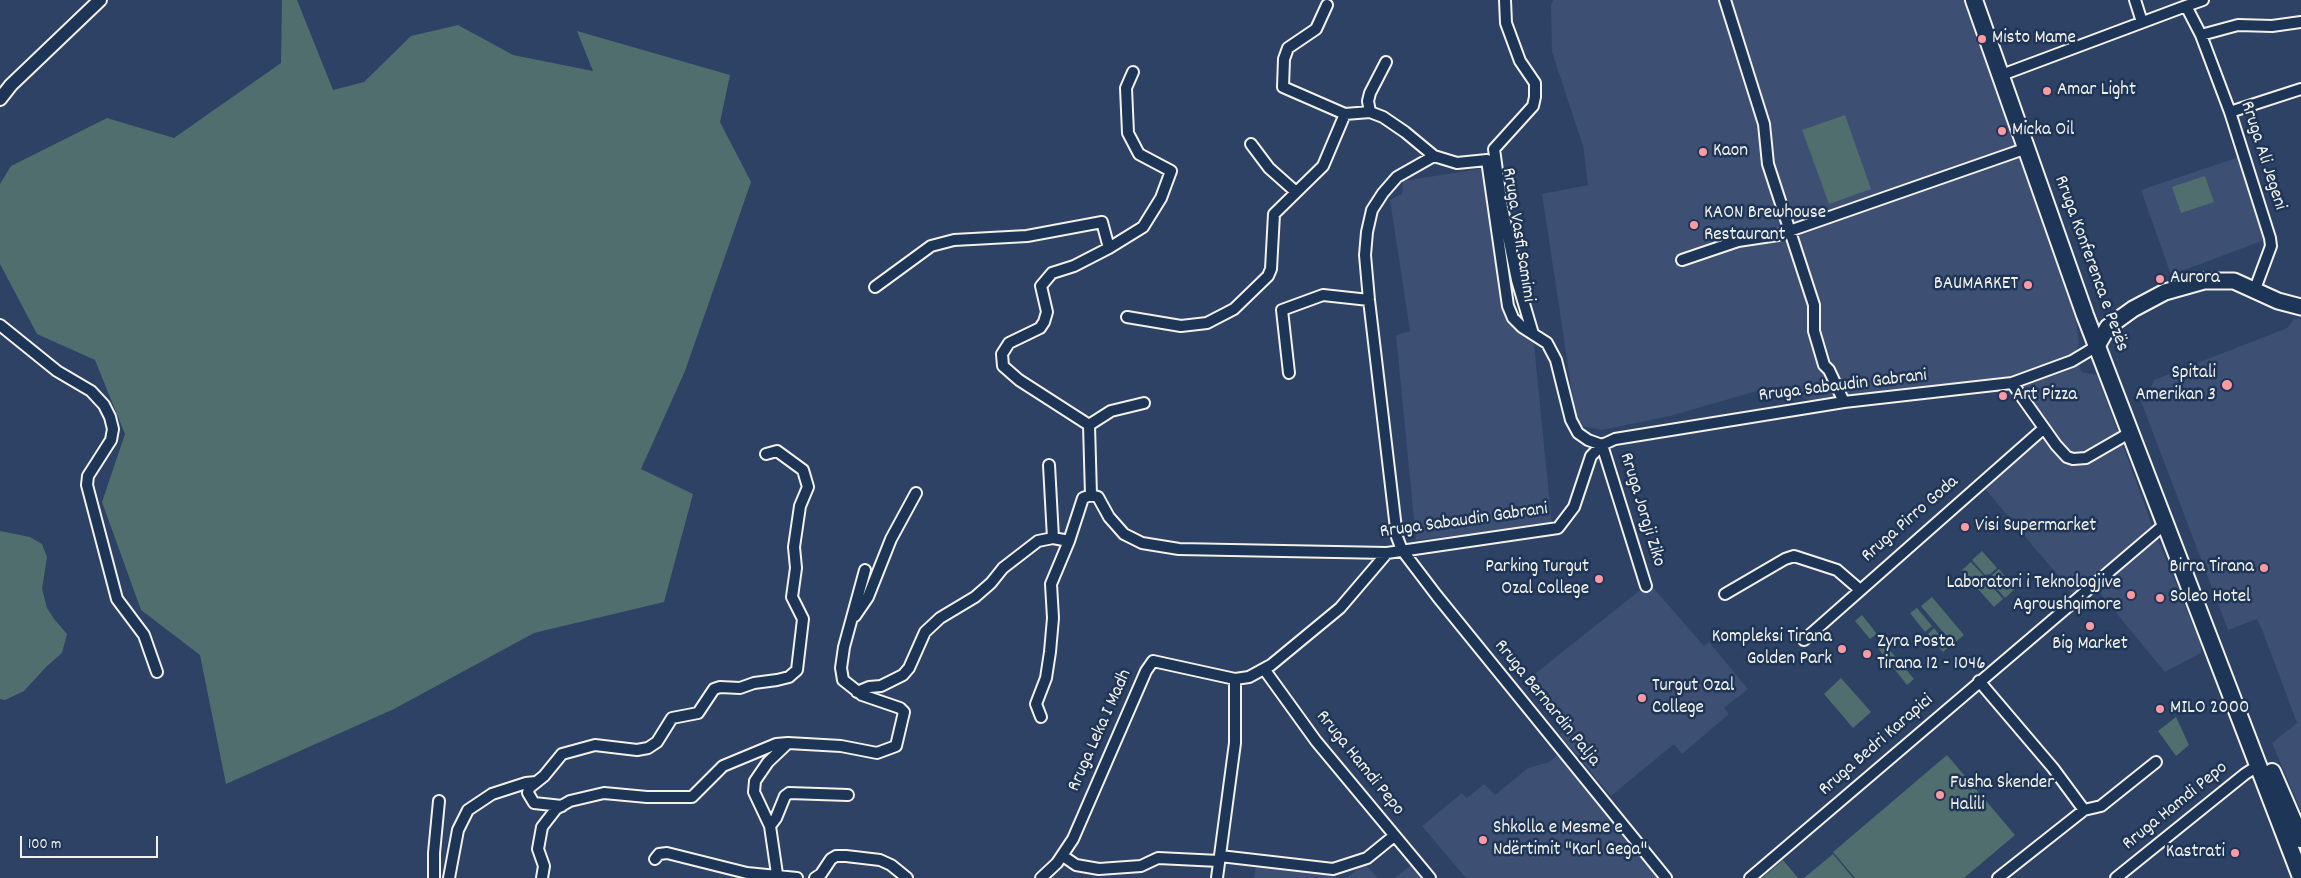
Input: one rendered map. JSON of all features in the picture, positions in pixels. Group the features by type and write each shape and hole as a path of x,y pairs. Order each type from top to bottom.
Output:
{"main road":[{"name":"Rruga Konferenca e Pezës","path":"1974,0 2027,148 2100,341 2267,761 2301,839"},
{"name":"Rruga Konferenca e Pezës","path":"1981,0 2130,432 2259,765 2299,874"},
{"path":"2100,341 2116,320 2164,292 2186,284 2220,279 2234,281 2278,301 2301,307"}],"street":[{"path":"0,99 11,85 100,0"},
{"path":"1505,0 1506,23 1520,61 1535,83 1535,97 1533,106 1494,149 1502,207 1518,280 1533,334 1547,343 1556,360 1571,420 1578,433 1588,440 1602,445"},
{"path":"1725,0 1764,124 1768,164 1814,306 1814,331 1824,366 1829,370 1844,402"},
{"path":"2135,0 2142,22"},
{"path":"2007,73 2203,0"},
{"path":"1327,5 1316,29 1288,48 1284,59 1283,87 1345,114 1370,112 1368,101 1370,93 1386,62"},
{"name":"Rruga Ali Jegeni","path":"2186,6 2201,35 2230,112 2270,238 2271,246 2254,289"},
{"path":"2201,35 2238,25 2272,26 2301,22"},
{"path":"1089,425 1008,371 1003,366 1002,354 1009,343 1040,328 1044,322 1047,312 1041,286 1052,273 1074,266 1109,248 1143,227 1170,177 1171,171 1167,168 1139,154 1128,133 1126,88 1133,72"},
{"path":"2230,112 2301,90"},
{"name":"Rruga Vasfi Samimi","path":"1370,112 1405,132 1434,156 1457,163 1487,160 1508,306 1513,318 1533,334"},
{"path":"1127,317 1181,326 1207,323 1234,309 1268,276 1272,269 1274,214 1323,166 1345,114"},
{"path":"1251,144 1269,168 1296,192"},
{"path":"1682,260 1738,241 1778,235 2027,148"},
{"path":"1402,550 1397,538 1365,255 1367,232 1372,210 1396,177 1434,156"},
{"path":"874,287 931,246 954,240 1026,236 1102,222 1109,248"},
{"path":"1288,373 1282,310 1323,295 1369,300"},
{"path":"0,325 57,371 91,391 104,405 110,417 113,428 111,440 88,476 87,485 117,600 144,636 157,672"},
{"name":"Rruga Sabaudin Gabrani","path":"1091,495 1098,497 1109,517 1124,534 1142,543 1179,548 1387,552 1558,528 1574,507 1591,456 1602,445 1615,440 1844,402 2012,384 2072,360 2100,341"},
{"path":"2012,384 2061,452 2073,460 2086,458 2130,432"},
{"path":"1089,425 1111,410 1144,403"},
{"path":"1041,718 1036,704 1046,678 1050,652 1053,618 1051,584 1069,541 1083,498 1091,495 1089,425"},
{"name":"Rruga Pirro Goda","path":"1804,640 1859,589 2043,429"},
{"name":"Rruga Jorgji Ziko","path":"1602,445 1646,586"},
{"path":"562,806 534,803 528,793 529,788 544,776 562,754 596,745 637,750 648,748 657,742 672,718 698,713 714,690 720,686 740,688 754,683 789,677 797,670 803,619 792,596 796,568 794,547 798,515 808,487 803,470 777,451 766,454"},
{"path":"1048,464 1053,538"},
{"path":"853,619 868,597 890,539 916,493"},
{"name":"Rruga Bedri Karapici","path":"1750,878 2165,524"},
{"path":"857,692 869,687 880,686 903,675 909,668 925,632 940,618 975,597 992,583 1003,568 1038,541 1053,538 1069,541"},
{"name":"Rruga Bernardin Palja","path":"1402,550 1666,878"},
{"name":"Rruga Leka I Madh","path":"1041,878 1063,856 1153,661 1235,679 1249,677 1264,669 1340,608 1387,552"},
{"path":"1725,594 1785,559 1794,556 1837,570 1859,589"},
{"path":"542,878 544,866 538,849 542,827 549,816 570,801 604,793 692,797 723,766 776,744 842,746 877,753 896,746 904,712 900,708 857,692 843,680 841,668 844,647 865,570"},
{"name":"Rruga Hamdi Pepo","path":"1264,669 1316,741 1430,878"},
{"path":"1218,878 1219,858 1235,743 1235,679"},
{"path":"1979,681 2053,768 2084,810"},
{"path":"777,874 770,826 754,792 754,781 768,762 788,743"},
{"path":"1998,878 2084,810 2101,806 2156,762"},
{"name":"Rruga Hamdi Pepo","path":"2116,878 2245,774 2259,765"},
{"path":"449,878 458,830 468,810 492,794 526,783 536,782"},
{"path":"770,826 776,818 785,796 789,793 848,795"},
{"path":"434,878 434,853 439,801"},
{"path":"1063,856 1076,865 1099,870 1141,866 1158,858 1219,858 1333,870 1367,858 1394,836"},
{"path":"655,859 659,854 667,853 747,873 777,874 797,878"},
{"path":"815,878 821,874 831,859 836,856 846,856 880,860 891,865 907,878"}],"shaded area":[{"path":"1553,0 1966,0 2021,151 2076,320 2079,344 2076,350 2081,372 2097,375 2152,525 2201,645 2201,653 2165,672 2093,585 2077,598 1980,483 2043,429 2012,384 1826,405 1771,387 1670,416 1602,430 1577,425 1542,194 1588,185 1583,146 1552,52 1551,6"},
{"path":"2239,157 2267,239 2171,275 2141,190"},
{"path":"1486,168 1508,325 1522,327 1533,334 1552,525 1416,540 1396,335 1410,331 1390,200 1402,194 1403,181"},
{"path":"2300,318 2301,811 2272,743 2297,723 2263,632 2257,619 2228,630 2139,396 2149,392 2154,380 2287,328 2294,319"},
{"name":"Turgut Ozal College","path":"1649,583 1704,646 1709,642 1748,689 1724,708 1729,714 1682,754 1674,744 1611,796 1560,735 1571,725 1531,677"},
{"path":"1559,754 1662,878 1466,878 1422,826 1462,793 1467,798 1484,784 1495,795 1528,768 1549,762"},
{"path":"1364,863 1378,878 1347,878"},
{"path":"1411,865 1422,878 1395,878"},
{"path":"1256,866 1333,874 1337,878 1254,878"}],"green space":[{"path":"282,0 297,0 333,90 364,82 411,36 458,25 513,55 593,71 577,31 730,75 720,122 751,182 685,371 641,469 693,494 664,602 534,633 394,709 226,784 200,655 141,610 102,502 125,434 95,360 37,334 0,264 0,184 11,166 107,118 174,138 281,63"},
{"path":"1845,115 1871,189 1829,204 1802,130"},
{"path":"2205,176 2214,202 2181,213 2172,187"},
{"path":"0,531 30,537 42,544 47,557 42,589 47,608 67,634 62,653 24,691 5,700 0,699"},
{"path":"1982,551 1997,568 1990,574 1985,575 1972,560"},
{"path":"1971,562 1984,576 1983,581 1976,587 1962,570"},
{"path":"1999,569 2015,589 2005,598 1990,581 1991,576"},
{"path":"1985,582 1989,583 2003,599 1994,607 1978,589"},
{"path":"1932,597 1964,635 1953,644 1921,606"},
{"path":"1917,608 1932,626 1925,632 1910,613"},
{"path":"1862,615 1877,634 1870,639 1855,621"},
{"path":"1934,628 1949,647 1943,652 1928,634"},
{"path":"1882,640 1897,659 1891,664 1876,646"},
{"path":"1899,661 1914,679 1907,685 1892,666"},
{"path":"1841,678 1871,712 1853,728 1824,694"},
{"path":"2176,717 2189,745 2176,756 2158,731"},
{"name":"Fusha Skender Halili","path":"1947,755 2015,835 1964,878 1855,878 1833,852"},
{"path":"1833,854 1853,878 1804,878"},
{"path":"1783,860 1798,878 1762,878"}],"place":[{"name":"Misto Mame","path":"1982,39"},
{"name":"Amar Light","path":"2047,91"},
{"name":"Micka Oil","path":"2002,131"},
{"name":"Kaon","path":"1703,152"},
{"name":"KAON Brewhouse Restaurant","path":"1694,225"},
{"name":"Aurora","path":"2160,279"},
{"name":"BAUMARKET","path":"2028,285"},
{"name":"Spitali Amerikan 3","path":"2227,385"},
{"name":"Art Pizza","path":"2003,396"},
{"name":"Visi Supermarket","path":"1965,527"},
{"name":"Birra Tirana","path":"2264,568"},
{"name":"Parking Turgut Ozal College","path":"1599,579"},
{"name":"Laboratori i Teknologjive Agroushqimore","path":"2131,595"},
{"name":"Soleo Hotel","path":"2160,598"},
{"name":"Big Market","path":"2090,626"},
{"name":"Kompleksi Tirana Golden Park","path":"1842,649"},
{"name":"Zyra Posta Tirana 12 - 1046","path":"1867,654"},
{"name":"Turgut Ozal College","path":"1642,698"},
{"name":"MILO 2000","path":"2160,709"},
{"name":"Fusha Skender Halili","path":"1940,795"},
{"name":"Shkolla e Mesme e Ndërtimit \"Karl Gega\"","path":"1483,840"},
{"name":"Kastrati","path":"2235,853"}]}
